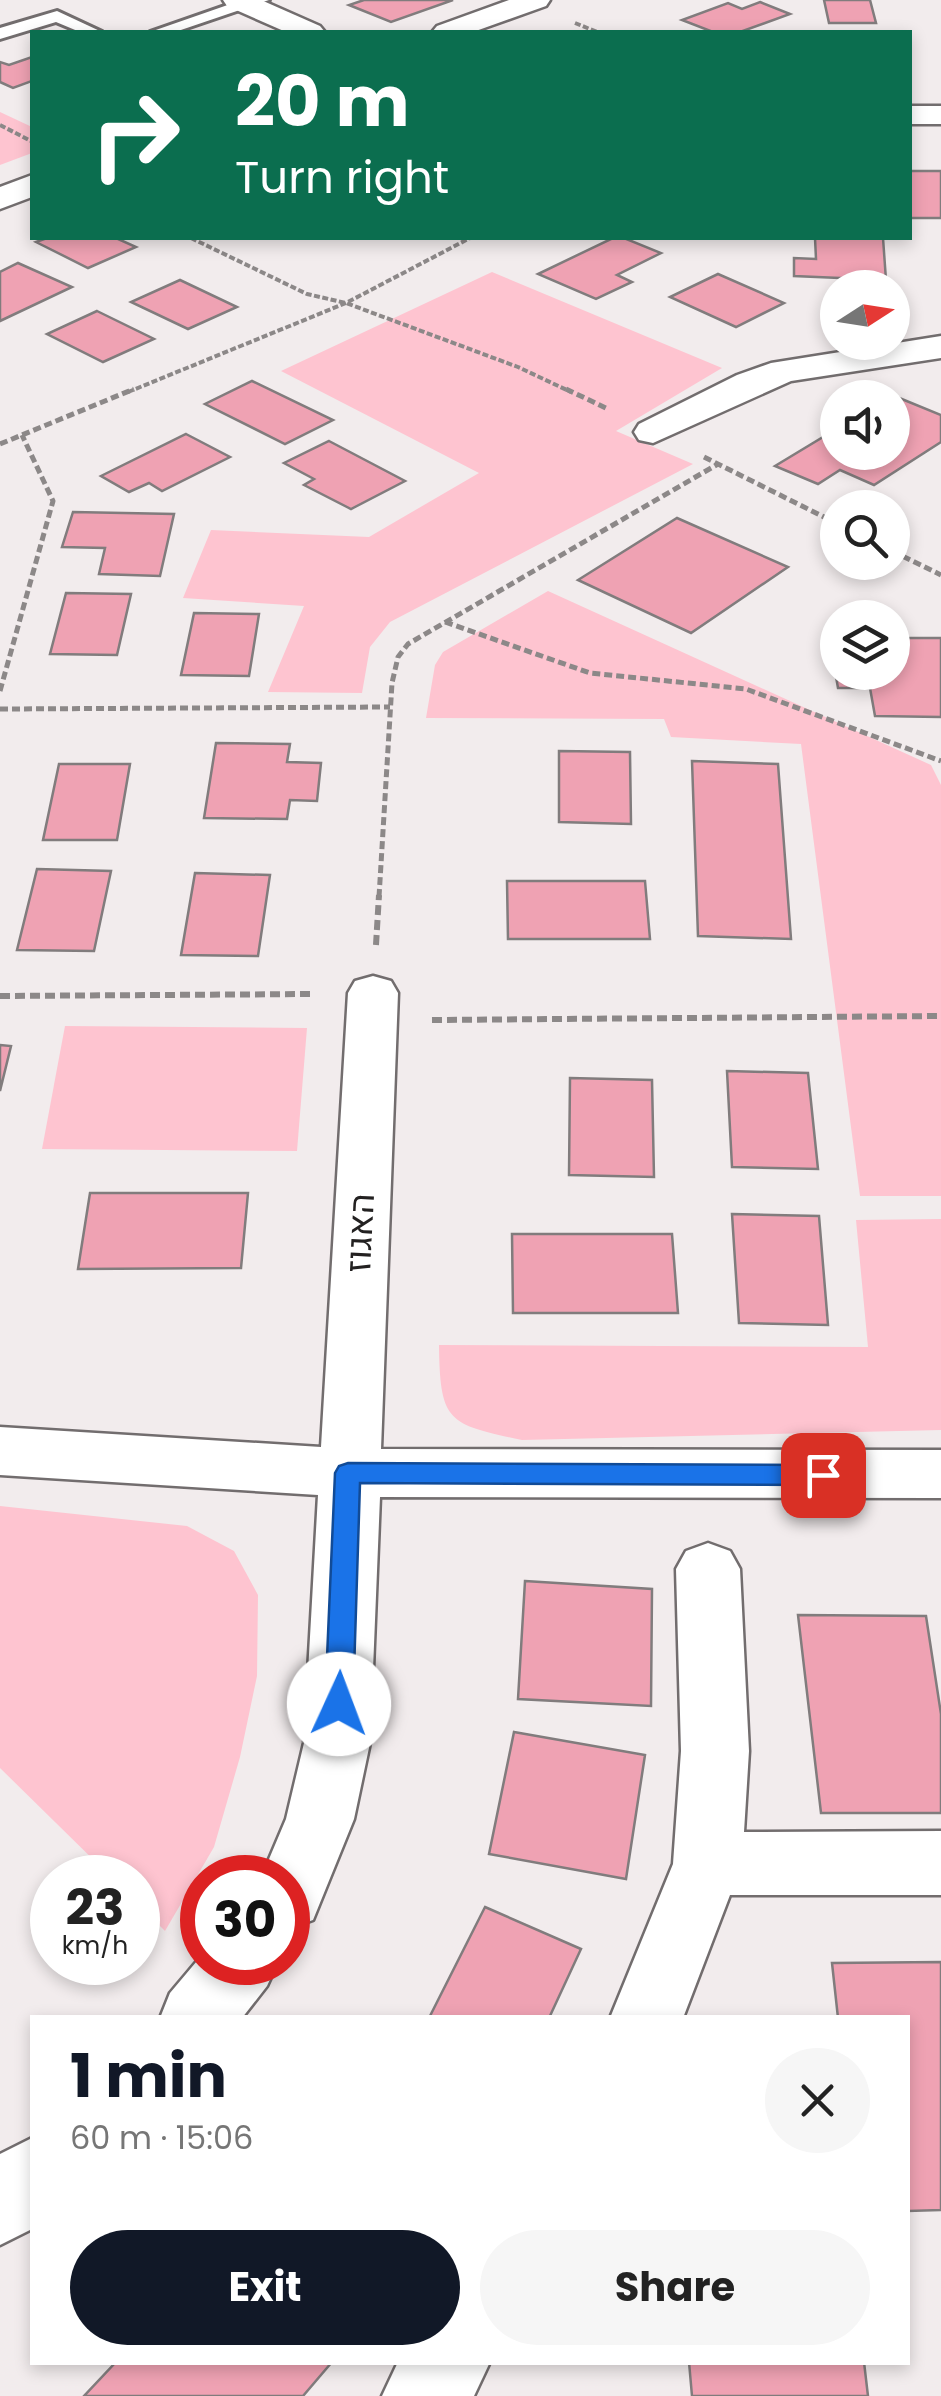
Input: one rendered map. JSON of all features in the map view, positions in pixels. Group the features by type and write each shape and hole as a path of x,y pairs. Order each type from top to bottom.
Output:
{"street":[{"path":"453,30 536,0"},
{"path":"248,1 306,30"},
{"path":"912,115 941,115"},
{"path":"0,199 30,186"},
{"path":"653,432 750,383 784,371 941,347"},
{"name":"האגוז","path":"305,1855 320,1820 338,1743 372,1007"},
{"path":"0,1451 348,1473 941,1474"},
{"path":"647,2015 708,1864 715,1751 708,1569"},
{"path":"708,1864 941,1862"},
{"path":"198,2015 223,1985"},
{"path":"0,2207 30,2178"}],"lane":[{"path":"165,30 248,1"},
{"path":"0,34 56,16 88,30"}],"path":[{"path":"0,125 30,140"},
{"path":"195,240 307,294 346,303 518,367 820,515"},
{"path":"0,444 346,303 466,240"},
{"path":"0,691 53,501 22,435"},
{"path":"372,1007 390,707 398,657 408,644 718,464"},
{"path":"910,560 941,575"},
{"path":"445,622 590,673 746,689 941,761"},
{"path":"0,709 390,707"},
{"path":"0,996 372,1007 941,1016"}],"shaded area":[{"path":"0,112 30,126 30,154 0,165"},
{"path":"492,272 722,368 616,431 693,464 390,622 370,647 362,693 268,692 304,606 183,598 211,530 369,537 479,473 281,371"},
{"path":"548,591 931,765 941,785 941,1196 860,1196 801,744 671,737 664,719 426,718 435,665 443,652"},
{"path":"65,1026 307,1028 297,1151 42,1149"},
{"path":"941,1219 941,1430 522,1440 463,1423 446,1405 439,1345 868,1347 856,1220"},
{"path":"0,1506 187,1526 234,1551 258,1595 257,1676 240,1757 214,1847 209,1855 180,1855 180,1905 165,1931 160,1926 160,1855 89,1855 0,1768"}],"building":[{"path":"364,0 453,0 391,22 349,5"},
{"path":"824,0 870,0 876,23 829,23"},
{"path":"760,2 790,14 746,30 708,30 682,20 728,3 742,9"},
{"path":"30,58 30,82 13,88 0,82 0,62 9,65"},
{"path":"912,171 941,171 941,218 912,218"},
{"path":"120,240 136,247 88,268 36,242"},
{"path":"609,240 629,240 661,253 617,275 632,282 596,299 538,274"},
{"path":"815,240 883,240 885,270 820,270 820,277 794,276 794,258 816,259"},
{"path":"18,263 72,287 0,321 0,272"},
{"path":"718,274 784,303 736,327 670,297"},
{"path":"180,280 237,307 188,329 131,302"},
{"path":"97,311 154,339 103,362 47,334"},
{"path":"252,381 333,420 285,444 205,404"},
{"path":"910,402 941,415 941,442 910,462"},
{"path":"186,434 230,457 162,491 149,483 129,492 101,476"},
{"path":"820,439 820,470 840,470 818,484 775,466"},
{"path":"329,441 405,481 351,509 304,485 314,479 284,463"},
{"path":"840,470 897,470 874,485"},
{"path":"73,512 174,514 160,576 99,574 105,548 62,547"},
{"path":"677,518 788,567 691,633 578,580"},
{"path":"66,593 131,594 117,655 50,654"},
{"path":"194,613 259,614 249,676 181,675"},
{"path":"910,638 941,638 941,717 875,716 870,690 910,690"},
{"path":"216,743 290,744 287,762 321,763 317,801 290,800 287,819 204,818"},
{"path":"559,751 630,752 631,824 559,822"},
{"path":"692,761 778,764 791,939 698,936"},
{"path":"59,764 130,764 117,840 43,840"},
{"path":"37,869 111,871 94,951 17,950"},
{"path":"195,873 270,875 258,956 181,955"},
{"path":"507,881 645,881 650,939 508,939"},
{"path":"0,1045 11,1046 0,1091"},
{"path":"727,1071 808,1073 818,1169 732,1167"},
{"path":"570,1078 652,1080 654,1177 569,1175"},
{"path":"90,1193 248,1193 241,1268 78,1269"},
{"path":"732,1214 819,1216 828,1325 739,1323"},
{"path":"512,1234 672,1234 678,1313 513,1313"},
{"path":"525,1581 652,1589 651,1706 518,1699"},
{"path":"798,1615 926,1616 941,1714 941,1813 821,1813"},
{"path":"514,1732 645,1755 626,1879 489,1854"},
{"path":"485,1907 581,1949 550,2015 431,2015"},
{"path":"941,1962 941,2210 910,2211 910,2015 838,2015 832,1963"},
{"path":"113,2365 329,2365 303,2396 84,2396"},
{"path":"689,2365 864,2365 868,2396 692,2396"}],"route":[{"path":"339,1704 348,1473 823,1475"}]}
